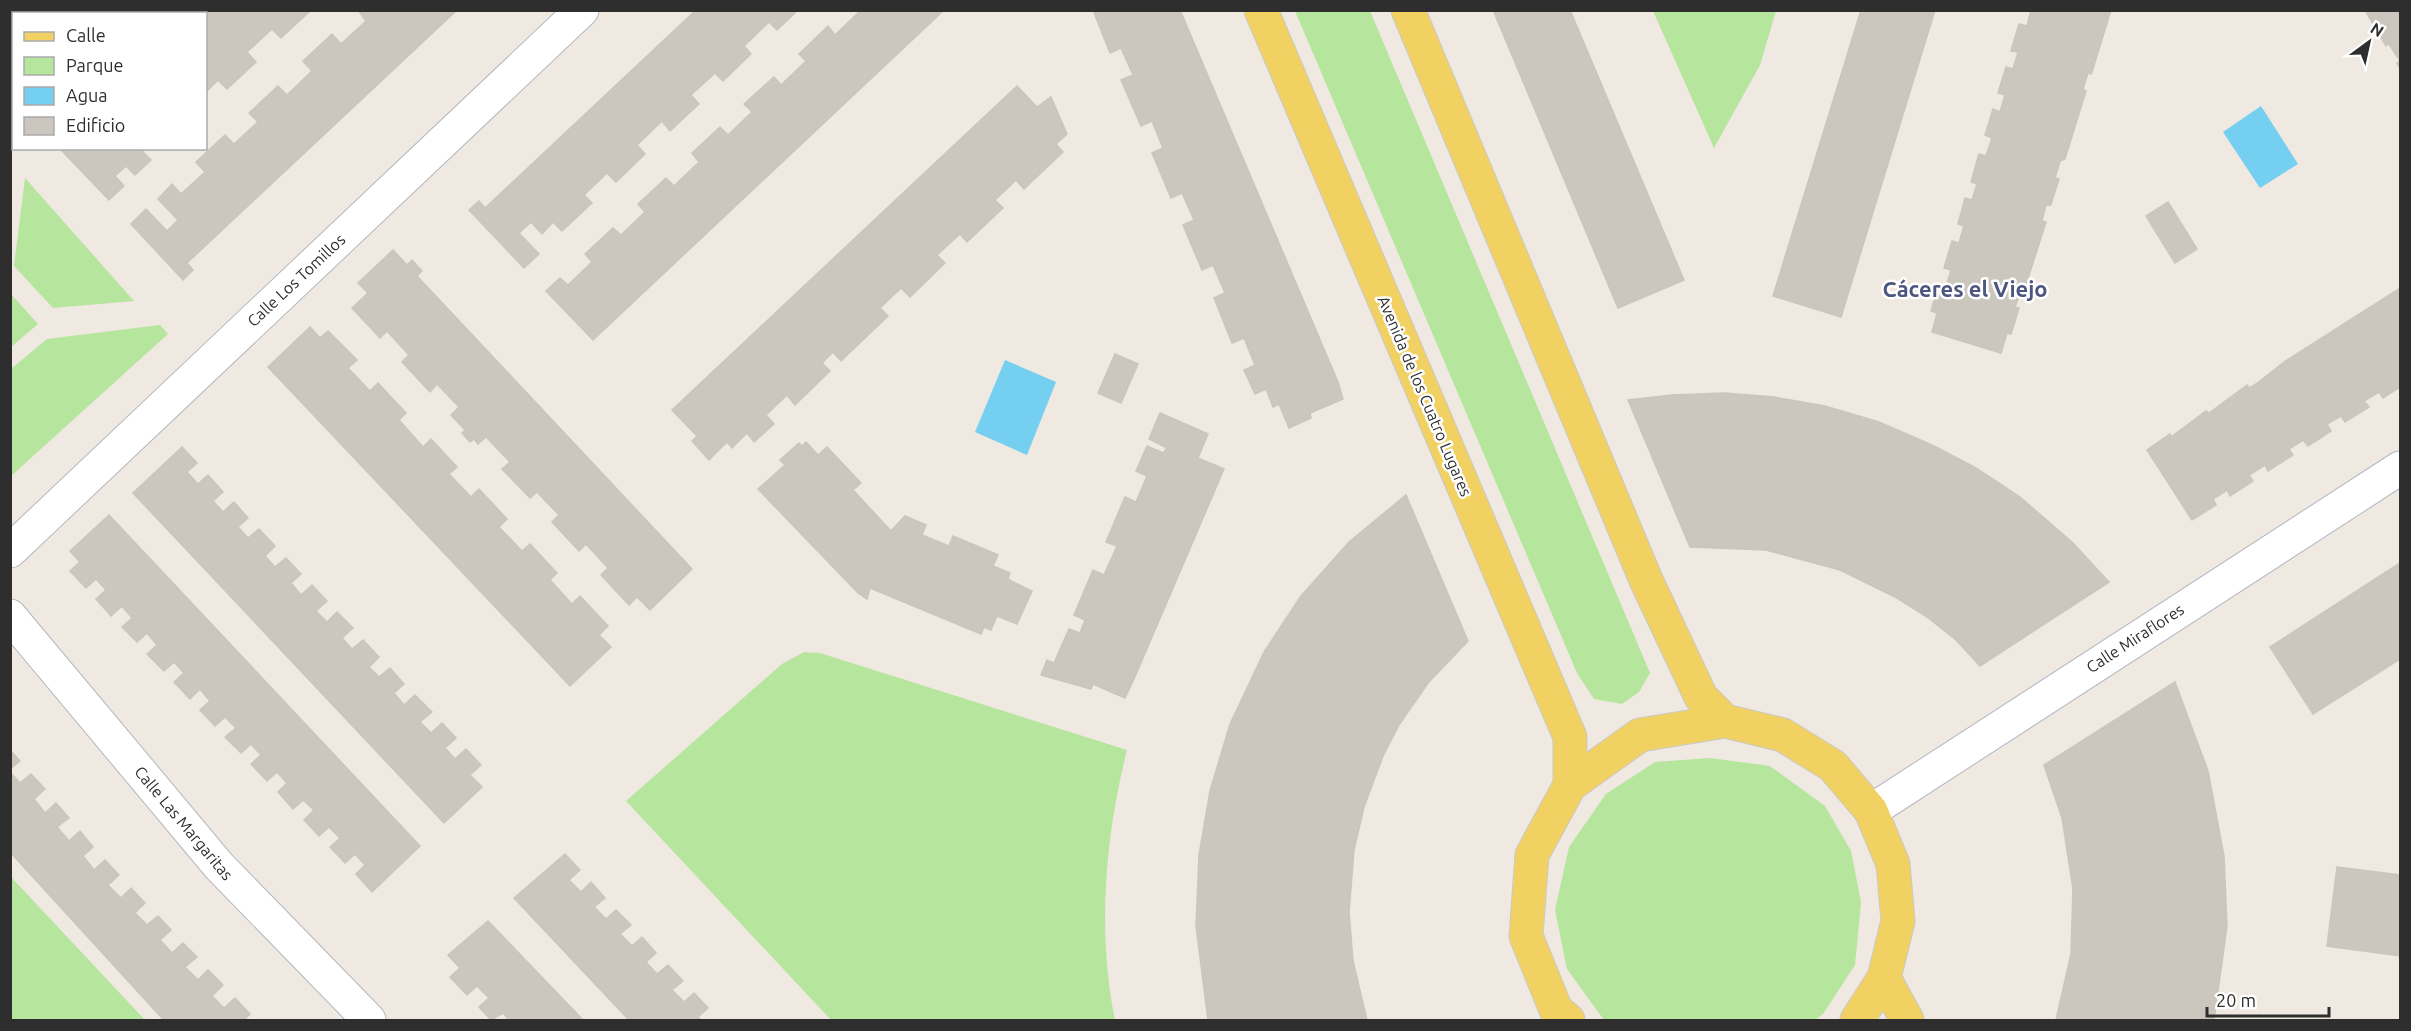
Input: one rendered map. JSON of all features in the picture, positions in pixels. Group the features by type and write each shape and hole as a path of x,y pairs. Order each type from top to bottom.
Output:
{"main road":[{"name":"Avenida de los Cuatro Lugares","path":"1261,10 1570,737 1570,784"},
{"path":"1408,10 1556,369 1651,590 1701,697 1725,721"},
{"path":"1554,1017 1526,936 1532,855 1570,784 1640,735 1725,721 1783,735 1833,766 1871,810 1893,864 1898,921 1884,978 1857,1020"},
{"path":"1884,978 1907,1020"}],"street":[{"name":"Calle Los Tomillos","path":"10,550 582,10"},
{"name":"Calle Miraflores","path":"1871,810 2400,468"},
{"name":"Calle Las Margaritas","path":"10,616 219,866 369,1020"}],"green space":[{"path":"1295,11 1370,11 1650,673 1639,692 1622,704 1594,699 1577,673"},
{"path":"1653,11 1776,11 1760,65 1714,148"},
{"path":"25,178 134,301 53,308 14,266"},
{"path":"10,293 38,324 11,347 10,347"},
{"path":"160,325 168,334 11,476 11,369 47,339"},
{"path":"804,652 820,653 1127,750 1113,817 1106,885 1106,953 1115,1020 831,1020 626,801 782,664"},
{"path":"1710,758 1770,766 1825,806 1851,851 1861,902 1855,965 1823,1014 1815,1020 1604,1020 1567,969 1555,910 1569,847 1606,794 1655,762"},
{"path":"11,877 145,1020 11,1020"}],"water":[{"path":"2261,106 2298,164 2260,188 2223,132"},
{"path":"1005,360 1056,382 1027,455 975,432"}],"building":[{"path":"211,10 310,10 281,38 272,29 247,52 256,62 227,89 218,80 207,91 207,15"},
{"path":"358,10 457,10 187,263 193,270 183,280 131,224 146,209 167,231 178,220 158,199 172,184 181,194 205,172 196,162 225,135 234,144 258,122 249,113 278,86 287,95 312,71 303,61 332,34 341,44 366,21"},
{"path":"696,10 798,10 777,30 769,22 744,46 751,54 723,81 715,73 691,95 699,104 670,131 662,121 637,145 645,154 616,182 607,173 584,195 592,203 562,231 553,222 542,234 531,222 519,233 539,254 524,268 469,210 479,201 485,208"},
{"path":"858,10 944,10 593,340 546,291 560,278 568,285 592,262 585,254 613,228 621,235 645,212 638,204 666,178 674,186 699,162 692,153 720,127 728,135 752,112 744,104 774,77 781,85 806,61 799,54 828,26 835,35 859,12"},
{"path":"1093,10 1180,10 1338,382 1343,399 1310,413 1311,418 1289,428 1279,404 1273,407 1266,389 1255,394 1244,370 1255,365 1244,338 1232,343 1214,298 1225,293 1213,265 1202,270 1183,225 1194,220 1182,193 1171,198 1152,153 1163,148 1152,121 1141,126 1121,80 1133,75 1121,48 1110,53"},
{"path":"1493,10 1570,10 1684,280 1618,308"},
{"path":"1861,10 1935,10 1841,317 1773,296"},
{"path":"2031,10 2111,10 2092,72 2088,73 2086,79 2083,89 2086,91 2065,159 2060,161 2055,178 2059,179 2051,205 2046,205 2042,221 2046,222 2024,291 2021,290 2015,307 2019,308 2011,334 2007,333 2001,353 1932,332 1937,313 1931,311 1939,284 1946,287 1951,270 1944,268 1952,241 1959,243 1964,226 1958,224 1965,198 1972,200 1977,184 1971,182 1979,154 1986,156 1992,138 1985,135 1993,109 2000,112 2005,95 1998,93 2006,67 2013,69 2018,52 2011,51 2019,24 2027,26"},
{"path":"2365,10 2400,10 2400,61 2389,44 2386,46"},
{"path":"1017,86 1037,107 1051,97 1067,134 1056,144 1063,152 1024,189 1016,180 995,200 1003,208 967,242 960,234 937,255 945,263 910,297 901,288 880,308 888,316 841,361 833,352 822,363 830,371 795,405 787,395 766,415 774,424 754,442 747,433 732,448 727,442 709,460 692,441 697,436 672,410"},
{"path":"143,150 151,160 135,175 126,166 115,176 124,186 109,200 62,151"},
{"path":"2168,202 2197,249 2175,263 2146,216"},
{"path":"393,250 407,265 412,260 422,271 417,276 692,569 650,610 637,597 629,605 601,575 608,568 586,544 579,551 552,522 559,515 537,492 530,498 502,469 510,462 486,437 478,444 474,439 470,442 462,433 465,430 451,415 459,407 437,384 430,392 402,362 409,355 387,331 380,338 352,308 368,293 358,283"},
{"path":"2400,288 2400,387 2383,398 2379,392 2364,401 2369,407 2345,422 2341,416 2327,424 2331,431 2308,446 2303,440 2289,449 2293,455 2268,471 2265,465 2249,475 2253,481 2230,496 2227,490 2213,499 2216,505 2192,520 2147,450 2170,434 2171,437 2206,411 2209,413 2247,385 2249,388 2256,384 2284,362"},
{"path":"310,327 320,338 328,331 357,360 348,368 370,391 378,383 406,413 399,420 423,447 431,439 457,467 449,474 471,497 479,489 507,519 499,527 522,551 530,544 557,573 550,580 572,604 580,596 608,626 599,635 611,647 570,686 268,367"},
{"path":"1115,354 1138,364 1121,403 1098,393"},
{"path":"1724,393 1774,397 1825,406 1879,422 1934,446 1976,468 2020,497 2073,543 2109,582 1980,666 1956,640 1927,617 1897,598 1840,570 1766,550 1690,547 1628,400"},
{"path":"1160,413 1208,434 1198,458 1224,469 1134,679 1125,698 1093,684 1091,689 1041,675 1047,660 1054,663 1069,629 1080,633 1085,620 1074,615 1093,570 1104,575 1117,546 1106,542 1125,497 1136,502 1147,476 1136,471 1147,446 1163,453 1167,448 1149,439"},
{"path":"806,442 818,455 827,447 861,483 853,490 891,531 905,516 926,525 922,535 949,546 953,536 998,555 993,566 1010,573 1008,578 1011,581 1032,591 1017,624 997,616 991,630 984,627 981,634 870,588 867,599 858,593 758,489 785,465 780,460 799,443 802,446"},
{"path":"182,447 197,463 187,472 198,484 208,475 223,492 213,501 223,512 234,502 248,518 238,527 248,538 259,529 275,546 265,556 275,567 286,558 301,574 291,583 301,595 312,585 327,601 316,611 327,622 337,612 353,628 342,638 352,649 363,640 379,657 369,667 379,677 390,668 404,684 394,693 404,705 415,695 432,712 420,722 431,733 442,723 456,738 445,748 455,759 466,749 481,765 470,775 482,787 444,823 133,493"},
{"path":"1406,495 1468,641 1428,683 1399,725 1383,756 1364,807 1354,850 1349,912 1353,961 1367,1020 1208,1020 1196,926 1199,855 1210,791 1230,724 1264,652 1301,596 1349,542"},
{"path":"109,515 420,846 372,892 356,874 365,865 355,854 345,863 330,847 340,838 329,827 319,836 304,820 314,810 303,800 293,809 278,792 287,783 277,772 267,781 251,764 261,755 251,744 241,753 225,737 236,728 225,717 215,726 200,710 210,701 200,689 190,699 174,682 184,673 174,662 164,671 147,654 157,645 147,633 137,642 122,627 132,618 122,606 111,616 96,599 106,590 96,579 86,588 70,571 80,562 70,551"},
{"path":"2400,563 2400,659 2313,714 2270,647"},
{"path":"2175,682 2208,771 2224,856 2227,926 2214,1020 2056,1020 2071,954 2073,889 2062,818 2044,765"},
{"path":"10,750 20,761 10,769"},
{"path":"10,772 20,783 31,774 45,789 34,799 45,813 56,803 69,818 57,827 69,841 80,831 93,847 83,856 94,870 105,860 119,875 108,885 121,898 131,888 145,903 135,913 147,925 158,916 171,930 160,940 172,953 183,943 197,957 185,967 198,980 208,970 223,985 212,996 224,1008 235,998 250,1014 244,1020 164,1020 160,1016 10,852"},
{"path":"565,854 580,870 569,880 581,892 591,882 605,898 594,907 606,919 616,910 631,925 620,934 632,946 642,937 656,953 646,962 657,974 668,965 683,981 672,990 684,1002 694,993 708,1008 698,1017 701,1020 629,1020 514,898"},
{"path":"2337,867 2400,875 2400,956 2327,946"},
{"path":"488,921 583,1020 509,1020 503,1013 491,1020 479,1007 489,998 477,986 467,995 450,977 460,968 448,955"}],"district":[{"name":"Cáceres el Viejo","path":"1965,288"}]}
